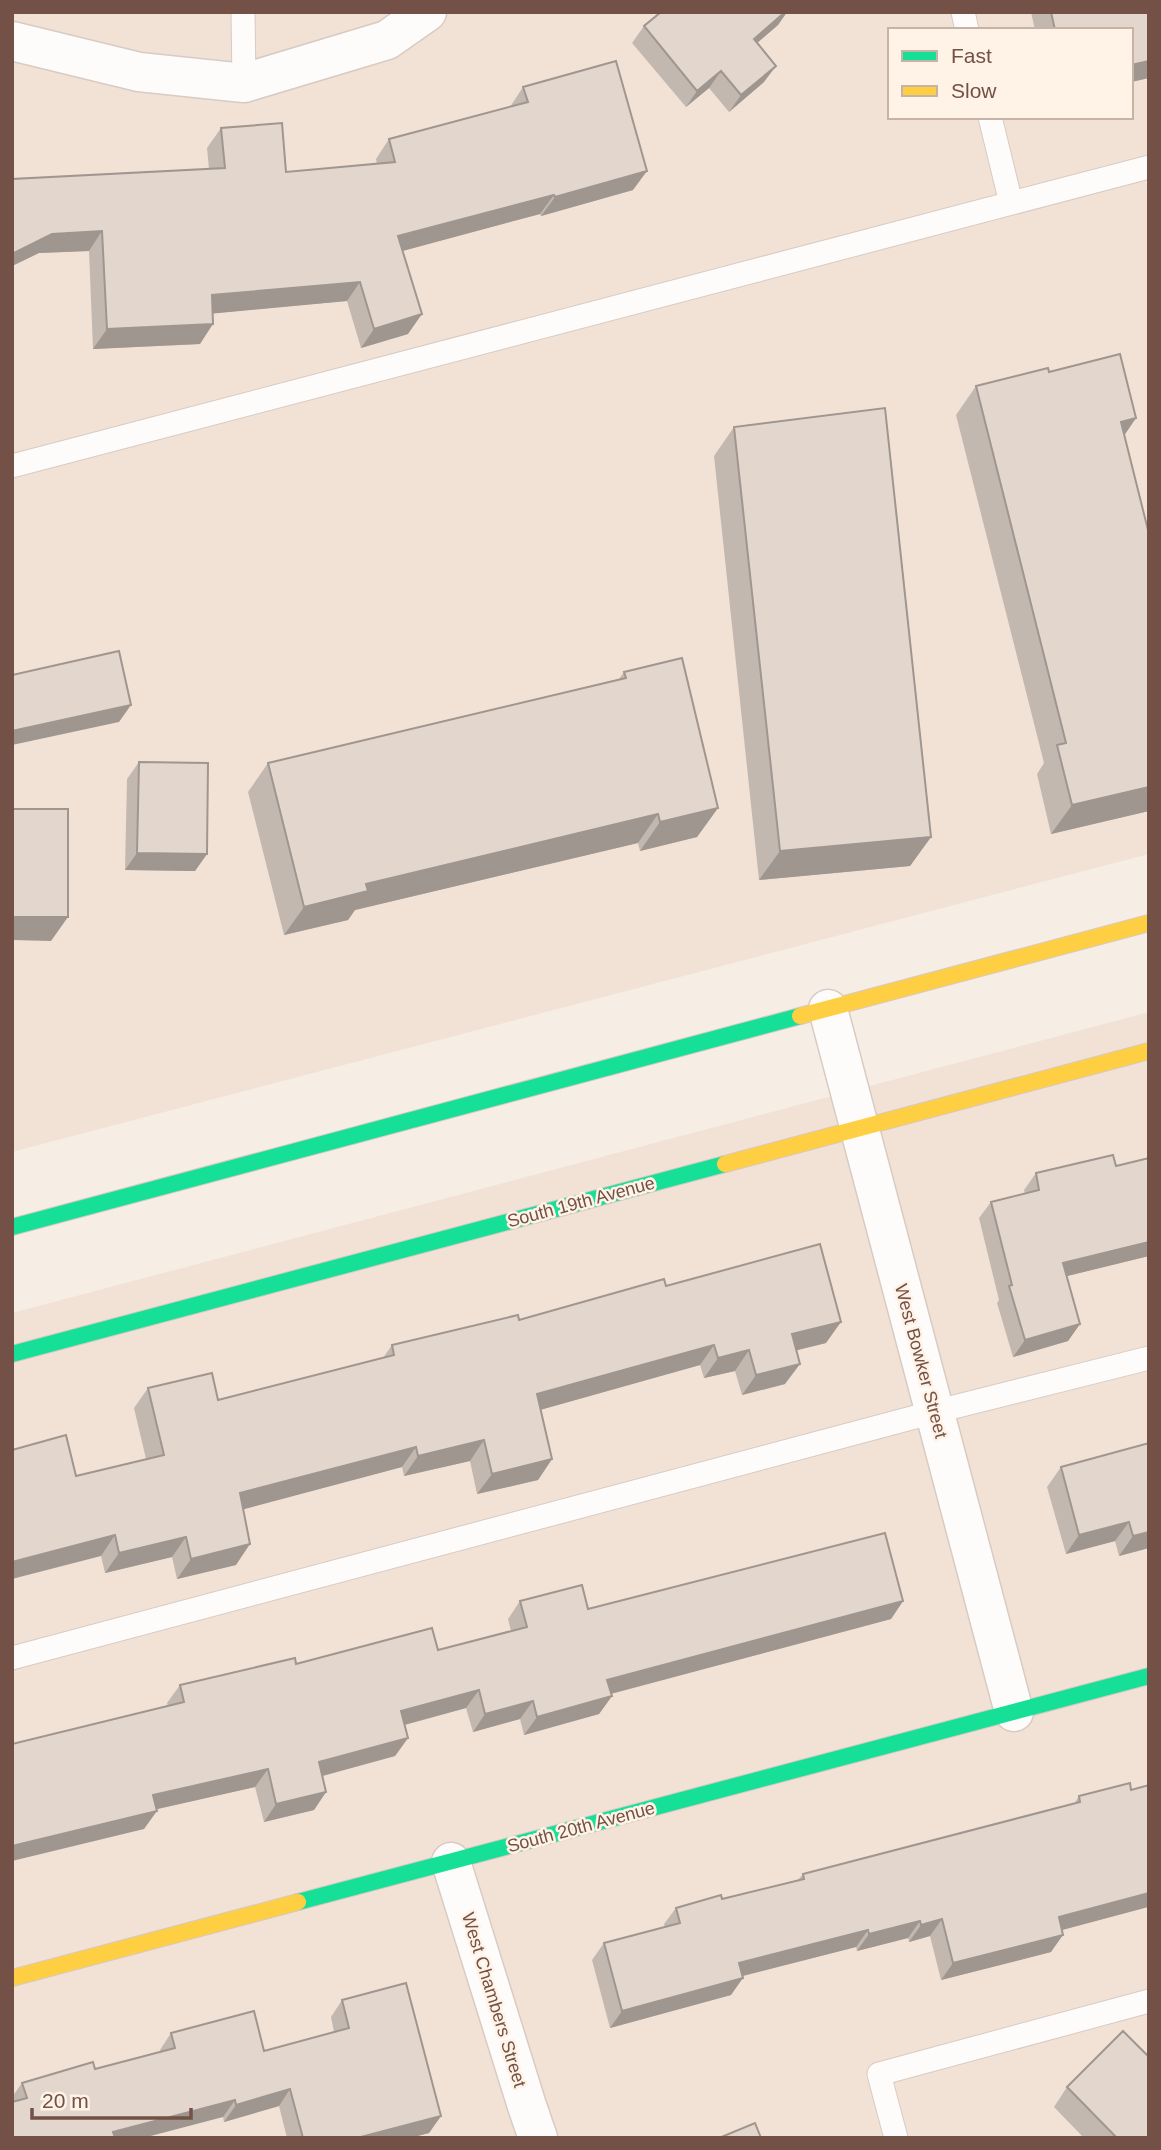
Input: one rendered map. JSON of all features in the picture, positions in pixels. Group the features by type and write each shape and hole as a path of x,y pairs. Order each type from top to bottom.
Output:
{"street":[{"path":"12,41 139,72 244,83 387,40 427,12"},
{"path":"12,1227 1149,923"},
{"name":"West Bowker Street","path":"828,1009 1014,1712"},
{"name":"South 19th Avenue","path":"12,1354 1149,1051"},
{"name":"South 20th Avenue","path":"12,1978 1149,1675"},
{"name":"West Chambers Street","path":"451,1862 538,2138"}],"lane":[{"path":"243,12 244,83"},
{"path":"990,119 1011,203"},
{"path":"12,466 1149,167"},
{"path":"12,1658 934,1412 1149,1358"},
{"path":"896,2138 879,2074 1149,2001"}],"shaded area":[{"path":"12,12 1149,12 1149,854 12,1152"},
{"path":"1149,1012 1149,2138 12,2138 12,1313"}],"building":[{"path":"661,12 785,12 754,39 776,66 741,95 721,71 697,91 644,26"},
{"path":"1051,12 1149,12 1149,61 1133,65 1133,28 1055,28"},
{"path":"616,61 647,171 398,236 422,314 374,329 360,282 212,295 213,324 107,329 102,231 52,234 12,254 12,179 225,168 221,128 282,123 286,172 395,162 389,139 528,102 523,87"},
{"path":"1120,354 1136,418 1121,422 1149,534 1149,787 1072,805 1057,745 1066,743 976,386 1048,368 1049,372"},
{"path":"885,408 931,837 780,851 734,427"},
{"path":"119,651 131,705 12,731 12,675"},
{"path":"682,658 718,808 660,822 658,814 366,884 368,891 304,907 268,763 626,678 624,672"},
{"path":"139,762 208,763 207,854 137,853"},
{"path":"12,809 68,809 68,917 12,917"},
{"path":"1113,1155 1116,1166 1149,1158 1149,1242 1063,1263 1080,1324 1025,1340 1009,1286 1012,1285 991,1202 1039,1190 1036,1173"},
{"path":"820,1244 841,1322 792,1334 800,1364 756,1375 749,1350 718,1358 714,1345 537,1394 552,1459 492,1474 484,1440 418,1456 416,1447 240,1493 250,1544 191,1559 186,1537 119,1553 115,1535 12,1562 12,1450 66,1435 76,1476 164,1455 148,1388 212,1373 218,1400 394,1355 392,1345 518,1315 519,1320 664,1279 666,1286"},
{"path":"1149,1443 1149,1532 1133,1536 1129,1522 1079,1535 1061,1467"},
{"path":"885,1533 903,1601 607,1680 612,1696 537,1717 533,1701 485,1714 479,1690 401,1711 408,1738 319,1762 326,1792 276,1804 268,1769 153,1795 157,1811 12,1846 12,1744 184,1702 180,1685 295,1658 296,1664 432,1628 438,1650 527,1627 520,1601 582,1585 588,1609"},
{"path":"1130,1783 1131,1790 1149,1785 1149,1893 1059,1917 1063,1935 953,1963 942,1919 921,1925 920,1921 869,1934 868,1930 739,1963 743,1978 622,2011 604,1943 680,1923 676,1908 721,1895 722,1899 804,1879 803,1874 1080,1802 1079,1796"},
{"path":"406,1983 441,2116 357,2138 303,2138 290,2089 236,2105 235,2100 113,2132 115,2138 12,2138 12,2102 27,2098 22,2083 93,2062 95,2069 175,2048 171,2033 254,2011 264,2051 349,2028 342,2000"},
{"path":"1123,2031 1149,2057 1149,2138 1117,2138 1067,2087"},
{"path":"755,2123 761,2138 719,2138"}],"traffic: fast":[{"path":"12,1227 800,1016"},
{"path":"12,1354 725,1164"},
{"path":"298,1902 1149,1676"}],"traffic: slow":[{"path":"800,1016 1149,923"},
{"path":"725,1164 1149,1051"},
{"path":"12,1978 298,1902"}]}
